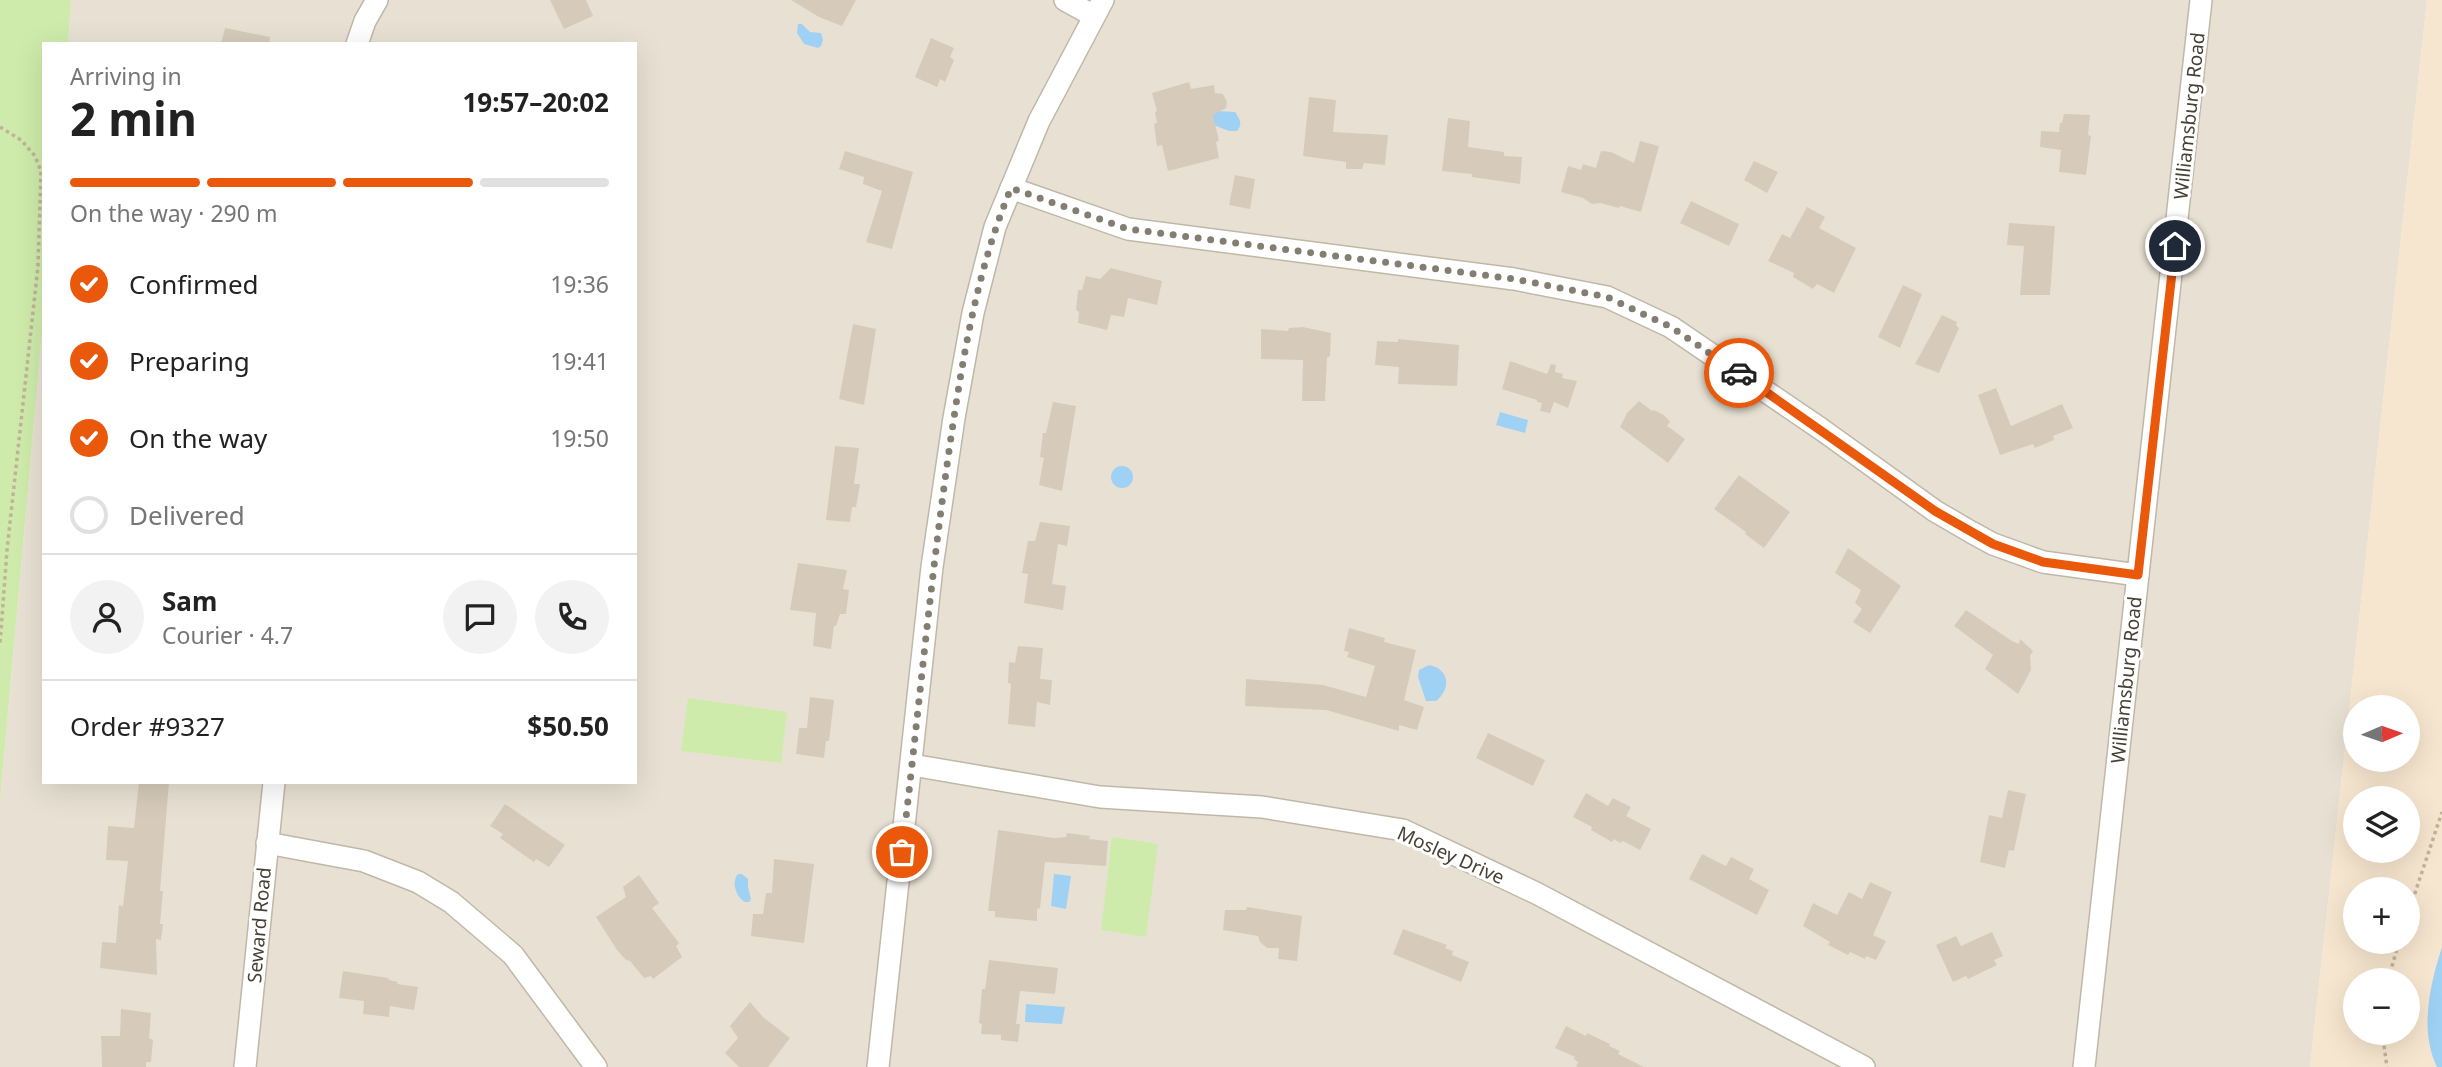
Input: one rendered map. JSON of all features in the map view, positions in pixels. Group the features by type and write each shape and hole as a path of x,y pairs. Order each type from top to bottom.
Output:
{"street":[{"path":"358,42 365,21 377,0"},
{"path":"878,1067 932,567 954,418 976,300 995,227 1038,121 1098,8 1065,0"},
{"name":"Williamsburg Road","path":"2084,1067 2202,0"},
{"path":"1011,188 1128,229 1514,279 1607,297 1671,327 1935,511 1993,544 2043,562 2138,575"},
{"name":"Mosley Drive","path":"912,765 1100,796 1262,807 1403,830 1536,893 1864,1067"},
{"name":"Seward Road","path":"246,1067 274,784"},
{"path":"267,843 364,861 418,882 451,902 513,955 596,1067"}],"path":[{"path":"0,127 21,140 35,156 41,171 38,266 7,550 0,645"},
{"path":"2420,878 2442,812"},
{"path":"2384,1045 2387,1067"}],"shaded area":[{"path":"71,0 2427,0 2351,695 2343,695 2343,766 2310,1067 0,1067 0,801 42,332 42,784 637,784 637,42 68,42"},
{"path":"2427,0 2442,0 2442,1067 2310,1067 2343,766 2343,772 2420,772 2420,695 2351,695"}],"green space":[{"path":"0,0 71,0 68,42 42,42 42,332 0,801"},
{"path":"688,698 787,712 781,763 681,751"},
{"path":"1112,837 1158,844 1146,937 1101,930"}],"water":[{"path":"798,24 802,24 810,32 821,33 821,46 818,48 804,44 797,33"},
{"path":"1217,111 1235,112 1240,122 1237,131 1211,124 1212,115"},
{"path":"1500,412 1528,420 1525,433 1496,425"},
{"path":"1122,466 1130,469 1133,477 1130,485 1122,488 1114,485 1111,477 1114,469"},
{"path":"1429,665 1441,671 1446,680 1444,691 1436,701 1426,701 1418,677 1419,670"},
{"path":"738,874 748,879 751,899 749,902 742,900 737,893 735,881"},
{"path":"1054,874 1071,876 1066,909 1051,906"},
{"path":"2442,947 2442,1067 2437,1067 2428,1038 2428,1007"},
{"path":"1026,1004 1065,1007 1062,1024 1025,1022"}],"building":[{"path":"550,0 586,0 593,16 564,29"},
{"path":"791,0 856,0 842,26 819,17"},
{"path":"225,28 270,37 269,42 222,42"},
{"path":"931,38 954,48 950,57 954,60 945,82 940,79 937,87 915,77"},
{"path":"1189,82 1191,89 1214,85 1215,93 1223,94 1227,102 1226,108 1213,115 1219,141 1216,142 1219,158 1168,171 1162,145 1157,146 1154,124 1157,123 1157,111 1152,93"},
{"path":"1309,97 1336,100 1333,132 1388,135 1385,165 1364,163 1362,169 1346,169 1346,162 1303,156"},
{"path":"2064,114 2090,115 2088,135 2091,136 2086,175 2059,172 2061,150 2040,147 2041,131 2059,132"},
{"path":"1448,118 1470,121 1468,147 1504,152 1504,156 1522,157 1520,184 1442,171"},
{"path":"1640,141 1659,146 1641,212 1620,206 1592,204 1583,198 1561,192 1568,166 1581,170 1583,164 1596,168 1601,151 1611,152 1634,163"},
{"path":"845,151 913,172 892,249 866,242 882,191 863,184 864,177 839,169"},
{"path":"1754,161 1778,172 1767,193 1744,180"},
{"path":"1235,175 1255,179 1250,209 1229,205"},
{"path":"1691,201 1739,224 1729,246 1680,223"},
{"path":"1807,207 1825,217 1819,228 1856,248 1834,293 1817,284 1813,289 1793,277 1794,273 1768,261 1782,234 1790,238"},
{"path":"2009,223 2055,226 2050,295 2020,295 2024,246 2007,245"},
{"path":"1111,268 1162,281 1157,305 1128,298 1124,317 1111,315 1107,330 1078,323 1078,290 1082,290 1086,276 1100,279"},
{"path":"1903,285 1922,294 1900,348 1878,337"},
{"path":"1942,315 1957,322 1959,328 1939,373 1915,364"},
{"path":"853,324 876,329 864,405 839,399"},
{"path":"1303,327 1331,333 1325,401 1302,401 1303,360 1261,359 1261,329 1288,331 1289,328"},
{"path":"1398,339 1459,345 1457,386 1398,384 1399,367 1375,365 1377,341 1398,342"},
{"path":"1510,361 1547,374 1551,364 1556,365 1555,372 1563,374 1562,378 1577,381 1568,408 1554,402 1550,413 1540,411 1542,403 1537,400 1502,389"},
{"path":"1996,388 2011,426 2062,404 2073,428 2053,436 2054,440 2035,448 2033,444 2000,455 1978,395"},
{"path":"1639,401 1652,411 1664,415 1670,422 1667,426 1685,439 1668,463 1620,427 1627,413"},
{"path":"1053,402 1076,406 1062,491 1039,485 1044,458 1040,457 1043,433 1046,433"},
{"path":"835,446 859,448 854,484 860,484 850,522 826,520"},
{"path":"1739,475 1790,512 1764,548 1714,509"},
{"path":"1040,522 1070,526 1067,546 1058,544 1052,584 1066,586 1063,610 1024,603 1028,574 1022,573 1028,541 1035,541"},
{"path":"1848,548 1901,586 1870,633 1853,622 1862,609 1855,603 1861,590 1835,573"},
{"path":"798,563 847,570 843,589 849,590 846,614 840,614 834,626 831,649 813,646 816,613 790,610"},
{"path":"1966,610 2012,641 2019,644 2020,639 2033,651 2030,656 2031,670 2018,694 1985,669 1993,655 1954,626"},
{"path":"1349,628 1385,638 1384,642 1416,650 1404,700 1424,707 1417,730 1399,725 1399,731 1326,710 1245,706 1246,679 1323,685 1366,697 1375,666 1347,657 1349,652 1344,651"},
{"path":"1018,646 1043,648 1040,679 1052,680 1050,705 1037,702 1035,727 1008,724 1011,684 1008,683 1009,662 1015,663"},
{"path":"810,697 834,700 824,758 796,754 799,728 807,728"},
{"path":"1488,733 1545,760 1533,786 1476,758"},
{"path":"139,784 169,784 160,891 163,891 160,924 163,924 161,940 156,939 157,975 100,968 102,942 116,943 119,905 123,906 128,861 106,860 108,826 134,828"},
{"path":"2008,790 2026,794 2014,851 2009,850 2005,868 1980,862 1989,815 2002,818"},
{"path":"1586,793 1608,806 1613,798 1631,807 1626,816 1651,829 1640,850 1623,841 1620,843 1614,839 1612,842 1573,817"},
{"path":"505,804 565,845 549,867 536,859 534,862 500,838 503,834 490,826"},
{"path":"998,830 1054,838 1066,837 1067,833 1108,841 1106,866 1045,862 1037,921 995,917 995,911 988,911"},
{"path":"1702,854 1726,866 1731,857 1754,869 1749,879 1769,890 1757,915 1689,879"},
{"path":"774,859 814,864 804,943 751,936 753,914 763,914 766,893 772,893"},
{"path":"639,875 659,903 652,908 679,943 676,946 682,957 653,979 651,976 644,978 630,961 626,960 596,917 626,897 623,887"},
{"path":"1870,882 1892,892 1873,935 1886,941 1876,960 1866,956 1865,959 1850,952 1848,955 1828,945 1830,942 1803,926 1813,903 1837,915 1849,892 1862,899"},
{"path":"1247,907 1302,916 1297,961 1278,959 1279,948 1267,948 1258,936 1223,930 1225,910 1246,910"},
{"path":"1403,929 1447,945 1445,948 1453,951 1452,955 1469,962 1461,982 1393,954"},
{"path":"1992,932 2003,956 1994,960 1997,965 1968,979 1966,976 1953,982 1936,945 1956,936 1961,946"},
{"path":"989,960 1058,968 1055,994 1020,991 1016,1024 1020,1024 1018,1042 1001,1040 1001,1035 981,1034 982,1024 979,1023 982,989 985,989"},
{"path":"343,971 388,978 398,982 397,984 418,987 414,1010 390,1006 389,1017 363,1014 364,1001 339,998"},
{"path":"750,1002 763,1017 790,1038 768,1067 739,1067 725,1053 738,1038 730,1026"},
{"path":"121,1009 151,1013 151,1062 146,1062 146,1067 102,1067 101,1036 120,1036"},
{"path":"1566,1026 1610,1044 1609,1046 1620,1051 1618,1054 1644,1067 1576,1067 1578,1062 1575,1057 1555,1048"}],"way so far":[{"path":"902,852 932,567 954,418 973,313 995,227 1011,188 1128,229 1514,279 1607,297 1671,327 1739,373"}],"route":[{"path":"1739,373 1935,511 1993,544 2043,562 2138,575 2175,246"}]}
